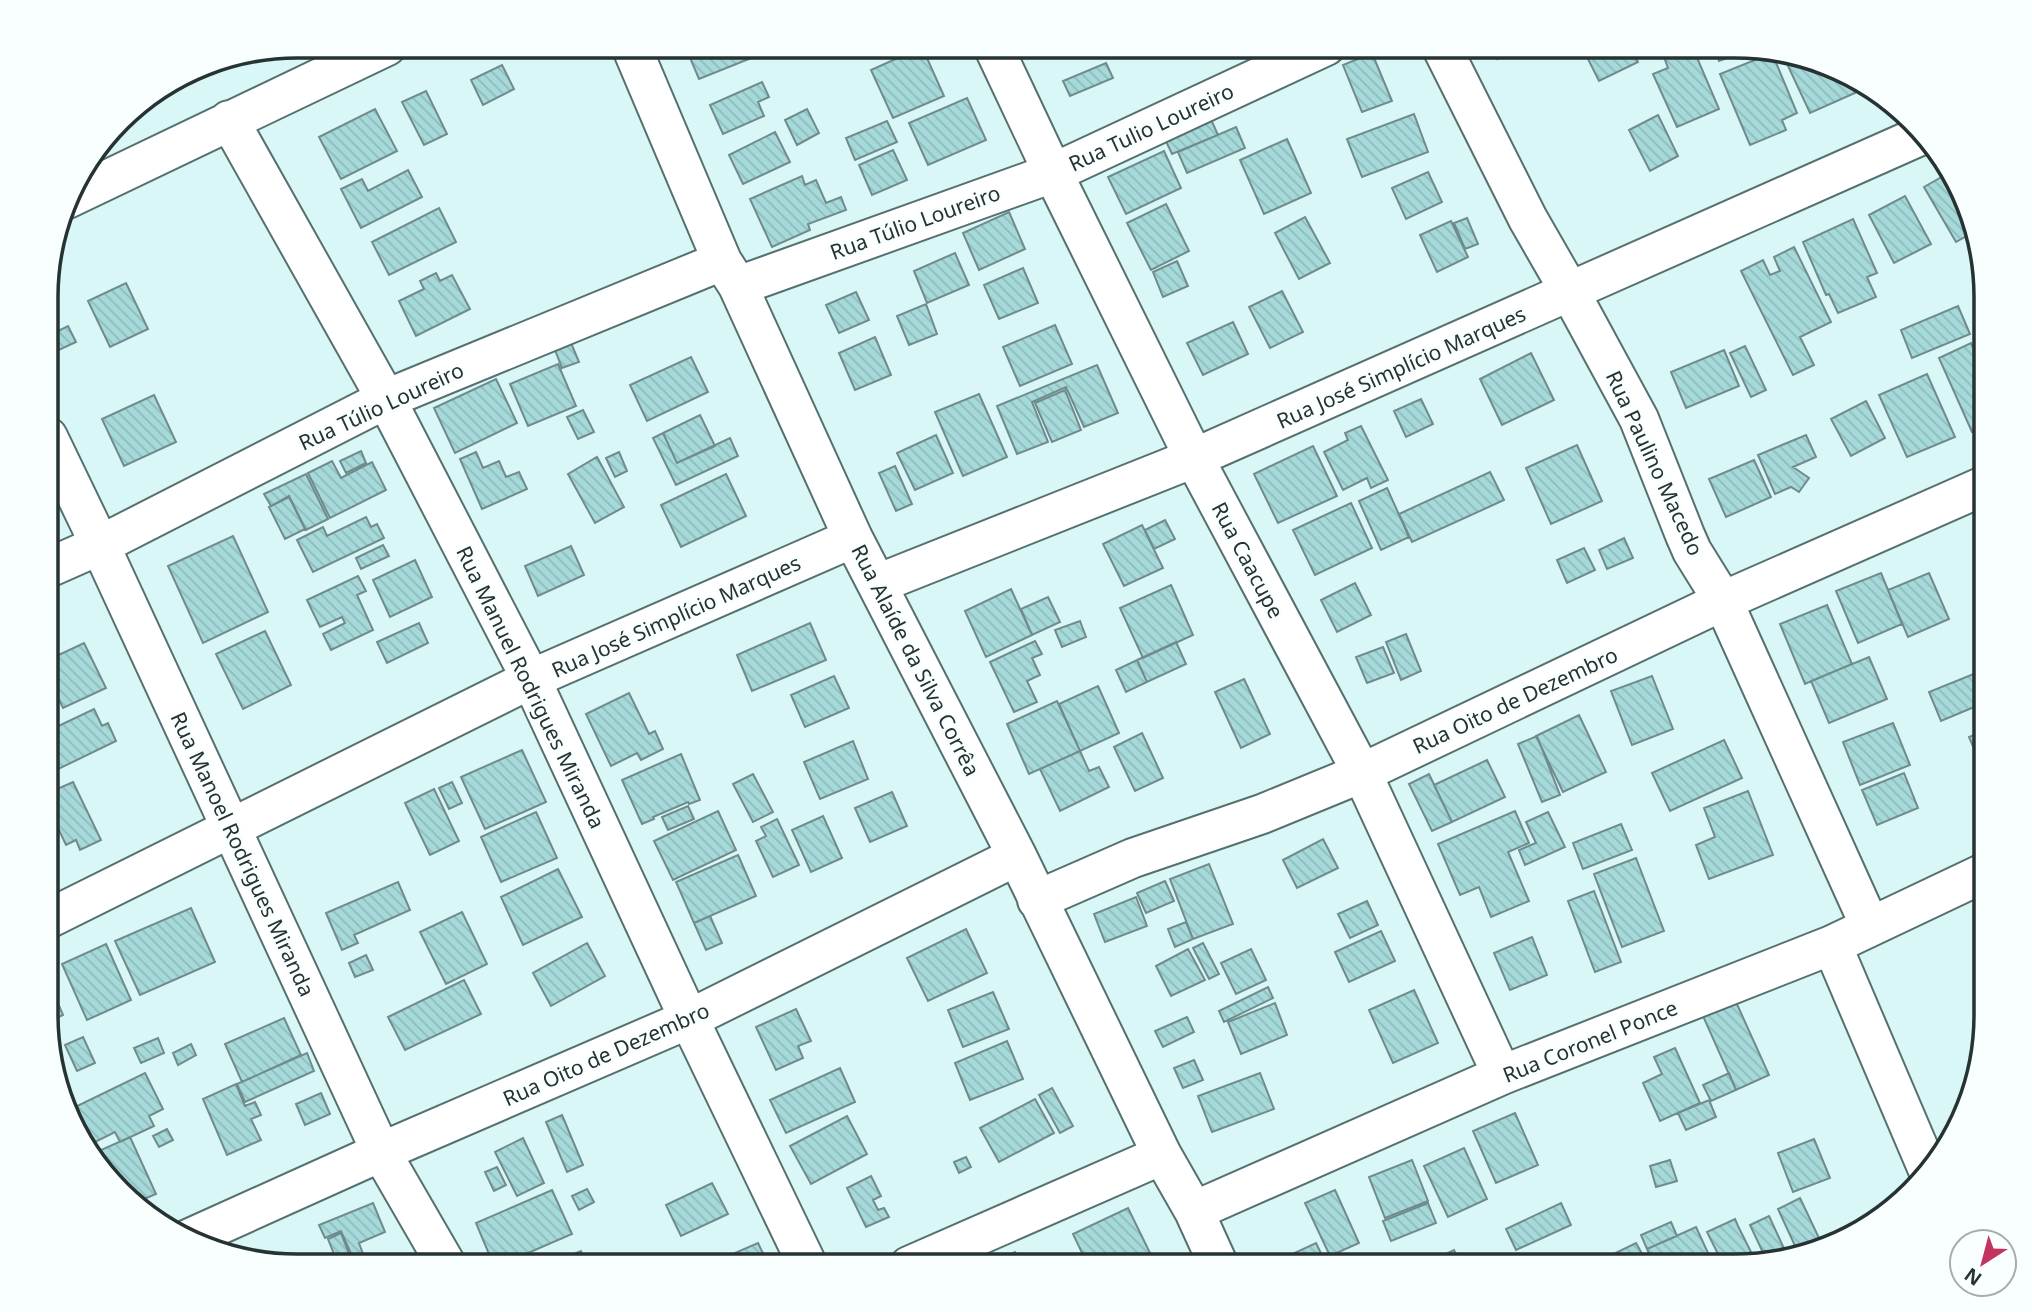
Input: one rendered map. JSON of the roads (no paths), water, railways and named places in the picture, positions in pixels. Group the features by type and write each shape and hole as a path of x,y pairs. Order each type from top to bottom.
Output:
{"street":[{"path":"83,192 361,58"},
{"name":"Rua Alaíde da Silva Corrêa","path":"636,58 730,273 853,538 1017,856 1162,1155 1194,1211 1214,1254"},
{"name":"Rua Caacupe","path":"999,58 1194,458 1362,773 1502,1075"},
{"name":"Rua Tulio Loureiro","path":"1053,173 1300,58"},
{"name":"Rua Paulino Macedo","path":"1447,58 1528,219 1639,419 1692,551 1723,601 1870,926"},
{"name":"Rua Manuel Rodrigues Miranda","path":"229,120 386,399 531,679 689,1019 802,1254"},
{"name":"Rua José Simplício Marques","path":"877,584 1194,458 1914,138"},
{"name":"Rua Túlio Loureiro","path":"58,564 100,545 386,399 730,273 1053,173"},
{"name":"Rua Manoel Rodrigues Miranda","path":"58,458 381,1152 440,1254"},
{"name":"Rua Oito de Dezembro","path":"1037,900 1133,858 1262,814 1362,773 1723,601 1974,490"},
{"name":"Rua José Simplício Marques","path":"58,914 531,679 853,538"},
{"name":"Rua Oito de Dezembro","path":"200,1234 689,1019 1017,856"},
{"name":"Rua Coronel Ponce","path":"1194,1211 1502,1075 1832,945 1974,878"},
{"path":"1832,945 1924,1161"},
{"path":"936,1254 1162,1155"}]}
